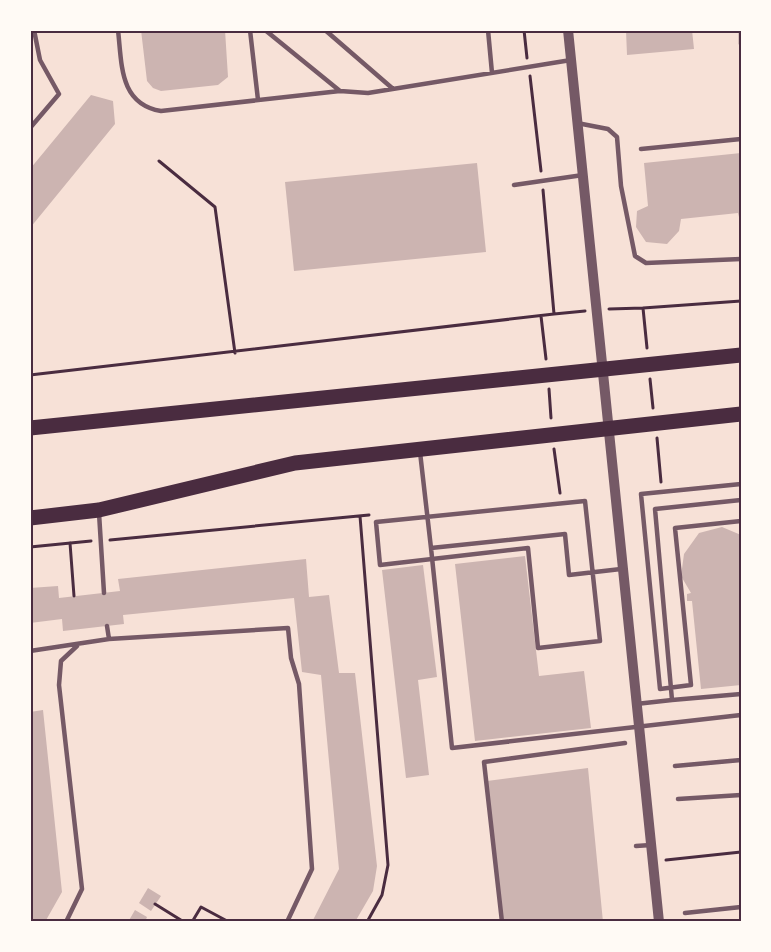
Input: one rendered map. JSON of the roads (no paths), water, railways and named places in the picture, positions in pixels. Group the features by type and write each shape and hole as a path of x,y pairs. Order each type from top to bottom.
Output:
{"main road":[{"path":"30,428 741,355"},
{"path":"30,518 99,510 295,463 553,437 741,414"}],"street":[{"path":"567,30 659,922"}],"lane":[{"path":"30,128 59,94 40,60 34,30"},
{"path":"118,30 124,81 132,96 145,107 161,111 340,91 368,93 571,60"},
{"path":"250,30 258,100"},
{"path":"265,30 340,91"},
{"path":"325,30 392,88"},
{"path":"332,36 334,30"},
{"path":"488,30 492,73"},
{"path":"741,31 741,44"},
{"path":"577,123 609,129 617,136 621,186 635,256 646,263 741,259"},
{"path":"641,149 741,139"},
{"path":"514,184 582,175"},
{"path":"420,449 452,748 741,715"},
{"path":"741,484 641,494 660,689 692,685 675,528 741,521"},
{"path":"672,700 655,509 741,500"},
{"path":"585,501 600,641 538,648 528,549 432,559 380,565 376,522 585,501"},
{"path":"99,510 104,593"},
{"path":"431,549 565,534 569,575 622,569"},
{"path":"107,626 109,639"},
{"path":"30,651 77,646 109,639 288,628 291,658 299,684 312,869 287,922"},
{"path":"66,922 81,889 59,685 61,661 77,646"},
{"path":"636,704 741,694"},
{"path":"502,922 484,762 625,743"},
{"path":"675,766 741,760"},
{"path":"678,800 741,795"},
{"path":"636,846 651,845"},
{"path":"685,913 741,907"}]}
